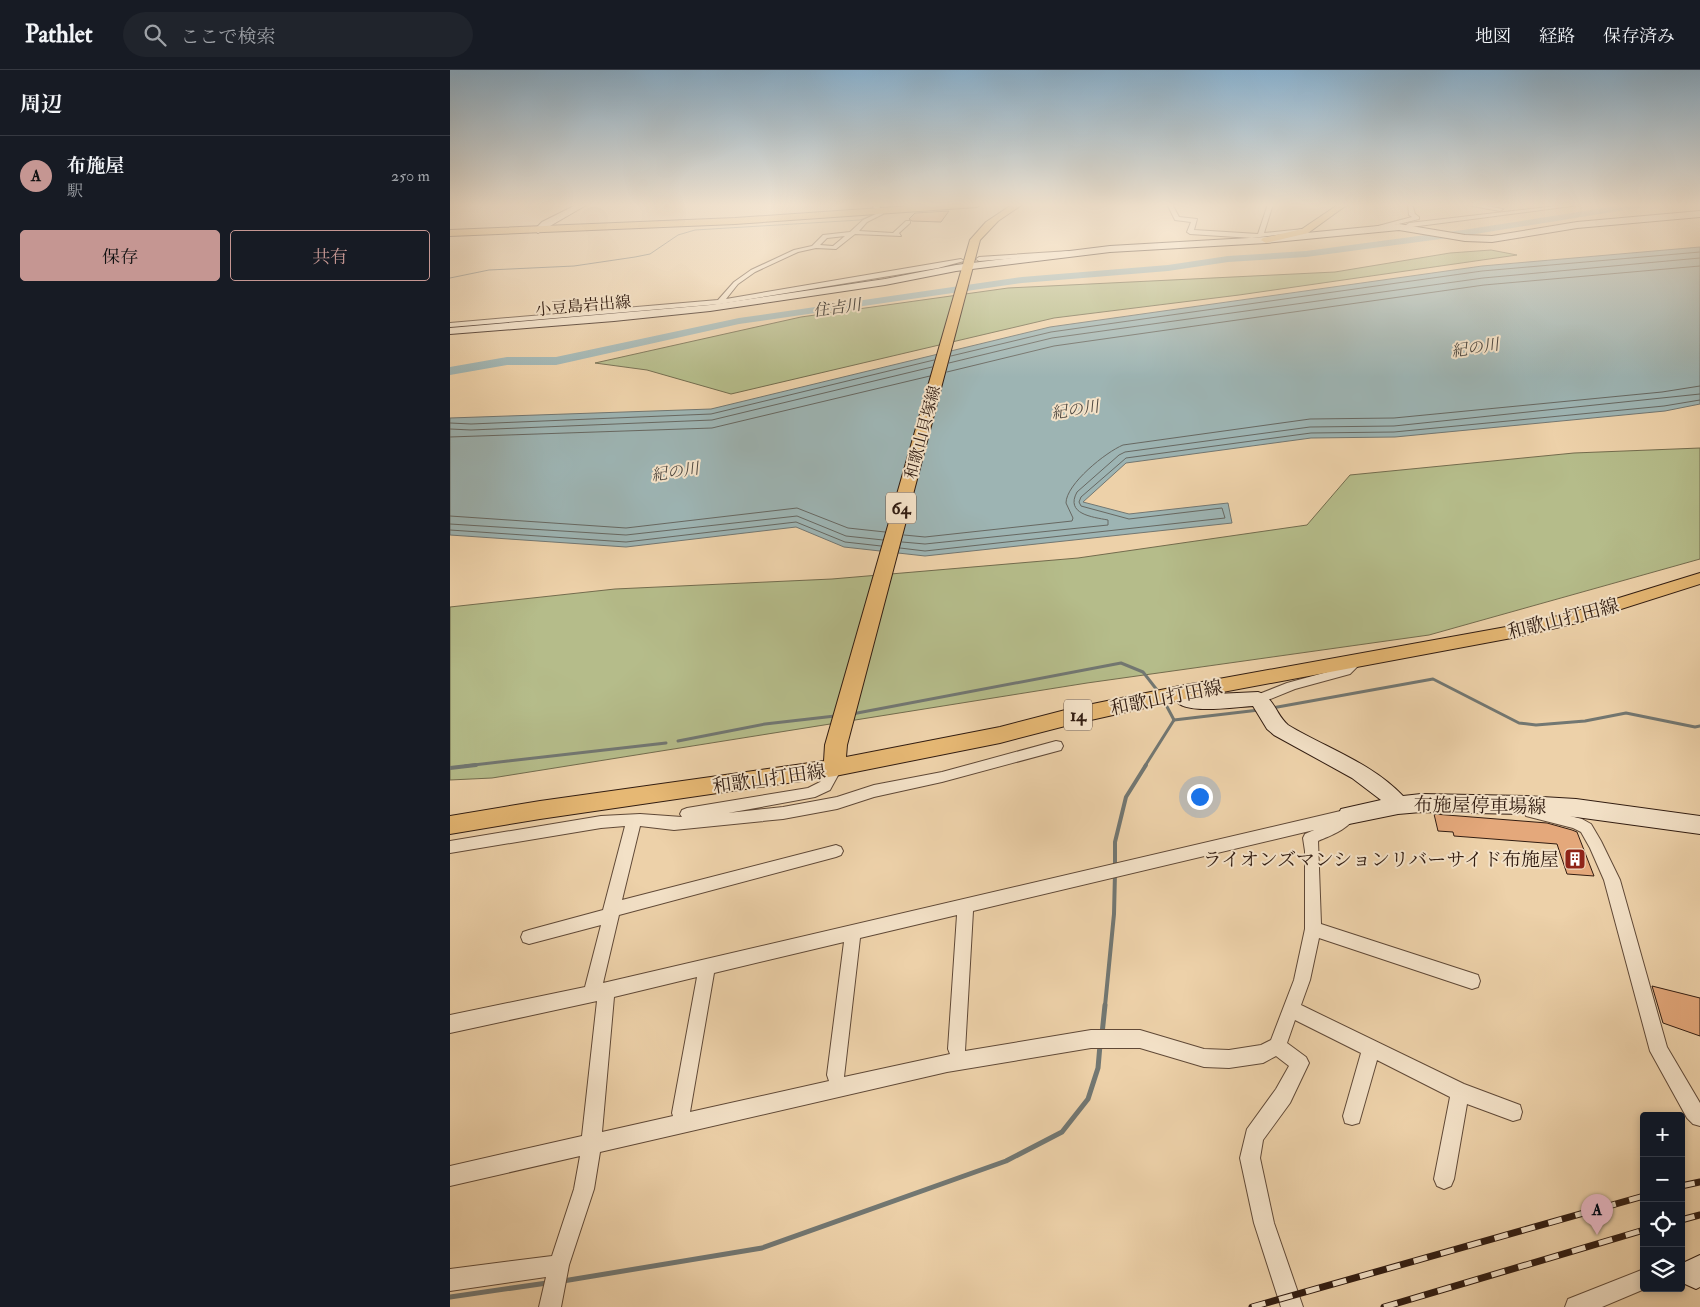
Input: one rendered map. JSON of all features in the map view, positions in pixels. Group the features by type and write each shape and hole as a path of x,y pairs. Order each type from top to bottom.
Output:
{"main road":[{"name":"小豆島岩出線","path":"450,331 640,316 885,282 982,262"},
{"name":"和歌山貝塚線","path":"835,768 836,744 969,263"},
{"name":"和歌山打田線","path":"450,825 540,810 835,768 1000,735 1073,716 1180,694 1516,631 1570,619 1700,578"},
{"path":"1180,694 1185,699 1194,702 1264,707"},
{"name":"布施屋停車場線","path":"1264,707 1278,729 1382,787 1398,805 1421,803 1576,808 1699,825"}],"street":[{"path":"720,302 736,284 753,271 773,262"},
{"path":"450,325 720,302 946,264 969,263"},
{"path":"791,296 889,278 946,264"},
{"path":"1264,707 1291,686 1346,671 1358,660"},
{"path":"634,820 674,824 783,813 837,803 874,791 942,776 1056,746"},
{"path":"450,847 562,827 703,812 810,793 825,786 835,768"},
{"path":"450,1024 599,992 1398,805"},
{"path":"1525,805 1531,812 1577,823 1586,828 1596,845 1612,880 1659,1051 1694,1111 1700,1117"},
{"path":"450,1176 947,1063 1091,1039 1140,1039 1204,1058 1229,1059 1263,1054 1277,1046 1302,980 1313,929 1312,851 1310,838 1338,825 1349,816"},
{"path":"550,1307 559,1265 584,1189 591,1145 599,992 611,912 634,820"},
{"path":"529,937 611,912 836,851"},
{"path":"957,1049 965,907"},
{"path":"1313,929 1472,981"},
{"path":"836,1075 853,933"},
{"path":"681,1113 707,966"},
{"path":"1291,1009 1460,1092 1513,1112"},
{"path":"1277,1046 1300,1063 1283,1096 1254,1136 1250,1158 1264,1223 1292,1307"},
{"path":"1352,1116 1370,1048"},
{"path":"1444,1178 1460,1092"},
{"path":"450,1280 559,1265"},
{"path":"1576,1307 1640,1281"}],"green space":[{"path":"1397,262 1470,262 1239,295 1054,318 731,394 647,370 595,363 801,317 1008,288 1335,272"},
{"path":"1700,448 1700,559 1429,635 1087,683 492,778 450,780 450,607 615,589 832,579 1078,558 1307,525 1350,475 1574,453"}],"water":[{"name":"紀の川","path":"1531,262 1700,262 1700,404 1665,411 1395,437 1311,438 1126,463 1083,502 1129,514 1228,503 1232,523 925,556 844,547 796,527 626,547 450,535 450,418 711,409 1050,327 1482,266"}],"building":[{"name":"ライオンズマンションリバーサイド布施屋","path":"1434,814 1547,823 1572,830 1577,832 1594,876 1567,874 1557,844 1454,836 1453,832 1438,831"},
{"path":"1652,986 1700,998 1700,1036 1663,1023"}],"waterway":[{"path":"450,278 489,270 574,266 603,262"},
{"name":"住吉川","path":"450,371 507,361 556,361 739,321 1022,280 1168,268 1210,262"},
{"path":"852,714 1121,663 1143,672 1157,690"},
{"path":"1272,708 1433,679 1519,723 1536,725 1585,721 1626,713 1695,727 1700,726"},
{"path":"1165,703 1174,720"},
{"path":"1174,720 1259,710"},
{"path":"678,741 765,724 835,716"},
{"path":"1145,766 1174,720"},
{"path":"465,766 666,743"},
{"path":"450,768 476,765"},
{"path":"1115,867 1115,842 1126,797 1146,765"},
{"path":"1105,1006 1114,914 1115,873"},
{"path":"1102,1034 1105,1005"},
{"path":"563,1281 762,1248 1006,1161 1062,1132 1088,1099 1098,1068 1100,1045"},
{"path":"450,1297 547,1283"}],"railway":[{"path":"1685,1185 1700,1182"},
{"path":"1252,1307 1640,1197"},
{"path":"1685,1219 1700,1215"},
{"path":"1384,1307 1640,1231"}],"place":[{"name":"ライオンズマンションリバーサイド布施屋","path":"1575,859"},
{"name":"布施屋","path":"1597,1235"}]}
